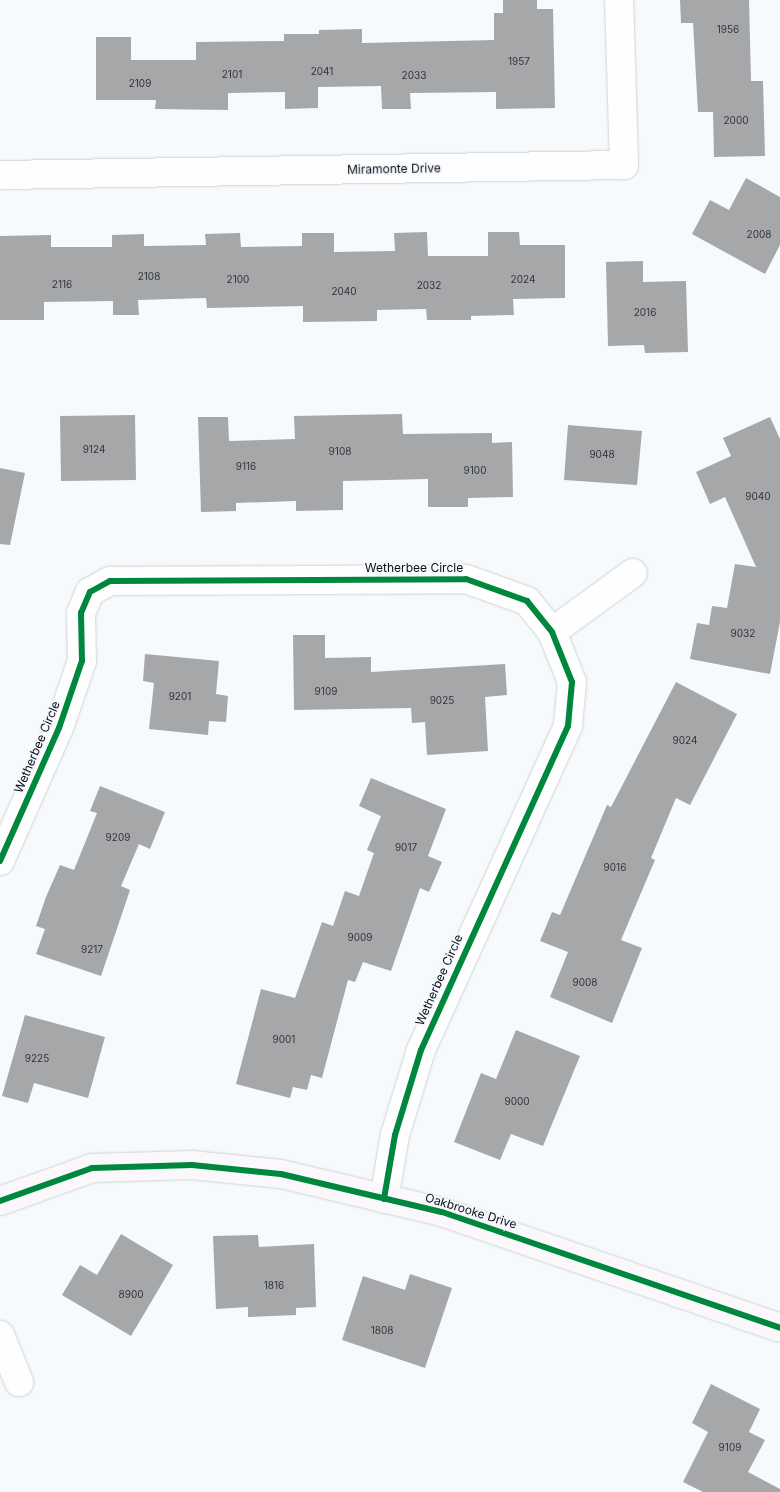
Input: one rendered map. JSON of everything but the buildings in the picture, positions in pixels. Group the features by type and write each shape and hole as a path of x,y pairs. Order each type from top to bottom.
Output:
{"street":[{"name":"Miramonte Drive","path":"0,175 624,165 619,0"},
{"path":"552,632 633,573"},
{"name":"Wetherbee Circle","path":"0,861 59,728 82,661 80,613 90,592 110,581 466,579 527,601 552,632 572,682 568,726 421,1050 396,1135 384,1198"},
{"name":"Oakbrooke Drive","path":"0,1200 92,1168 192,1165 281,1174 442,1212 780,1328"},
{"path":"0,1335 19,1382"}],"cycle path":[{"path":"0,861 59,728 82,661 81,613 90,592 110,581 466,579 527,601 552,632 572,682 568,726 421,1050 395,1135 384,1199"},
{"path":"0,1201 92,1168 192,1165 281,1174 442,1212 780,1328"}]}
